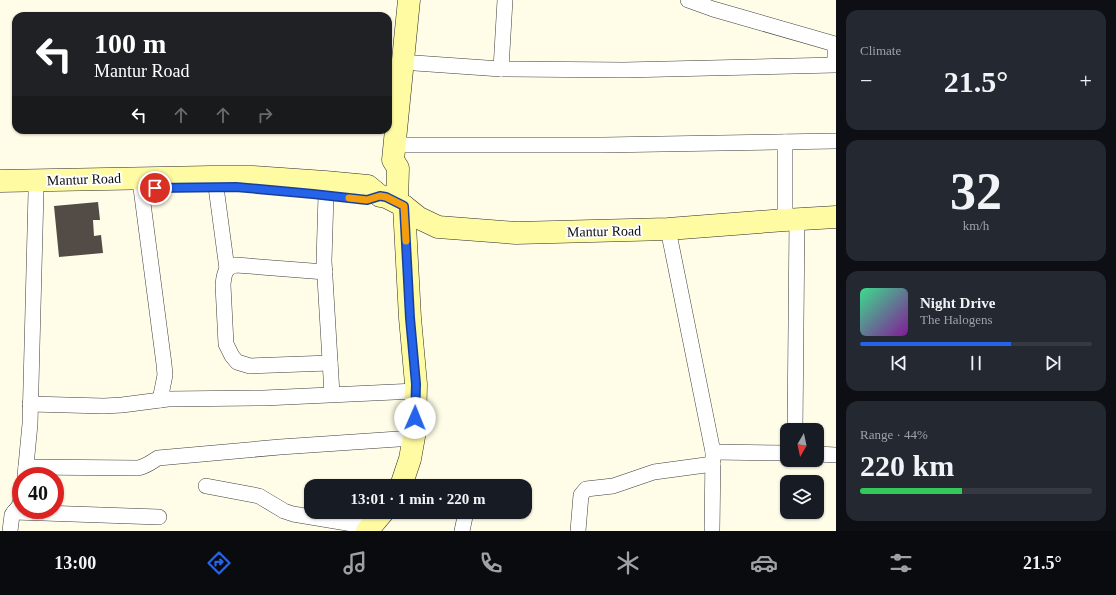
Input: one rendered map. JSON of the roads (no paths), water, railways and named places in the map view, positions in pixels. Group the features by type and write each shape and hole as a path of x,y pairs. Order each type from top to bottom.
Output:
{"main road":[{"path":"398,168 393,160 408,0"},
{"path":"403,479 410,459 415,431 416,391 393,201 398,168 403,160 422,0"},
{"name":"Mantur Road","path":"0,181 253,177 368,186 419,218 438,227 516,232 668,230 791,219 836,217"},
{"name":"Mantur Road","path":"0,192 236,187 367,200 393,201"}],"street":[{"path":"501,70 504,0"},
{"path":"415,63 501,70 624,70 835,65 836,40 713,9 688,0"},
{"path":"405,145 604,145 836,141"},
{"path":"785,142 791,219 795,423"},
{"path":"216,187 227,269 224,276 223,285 226,344 232,356 237,362 250,366 330,363"},
{"path":"141,188 165,375 160,400"},
{"path":"26,467 30,424 36,192"},
{"path":"326,195 325,272 332,394"},
{"path":"668,230 713,458 712,531"},
{"path":"227,269 230,266 236,265 325,272"},
{"path":"30,404 122,406 160,400 264,398 416,391"},
{"path":"64,470 138,468 150,465 158,458 280,447 413,438"},
{"path":"578,531 581,495 586,489 613,486 654,472 713,458 780,453"},
{"path":"824,454 836,454"},
{"path":"206,486 259,496 284,511 293,514 374,523"},
{"path":"64,510 158,517"},
{"path":"10,531 12,515"},
{"path":"462,531 465,519"}]}
